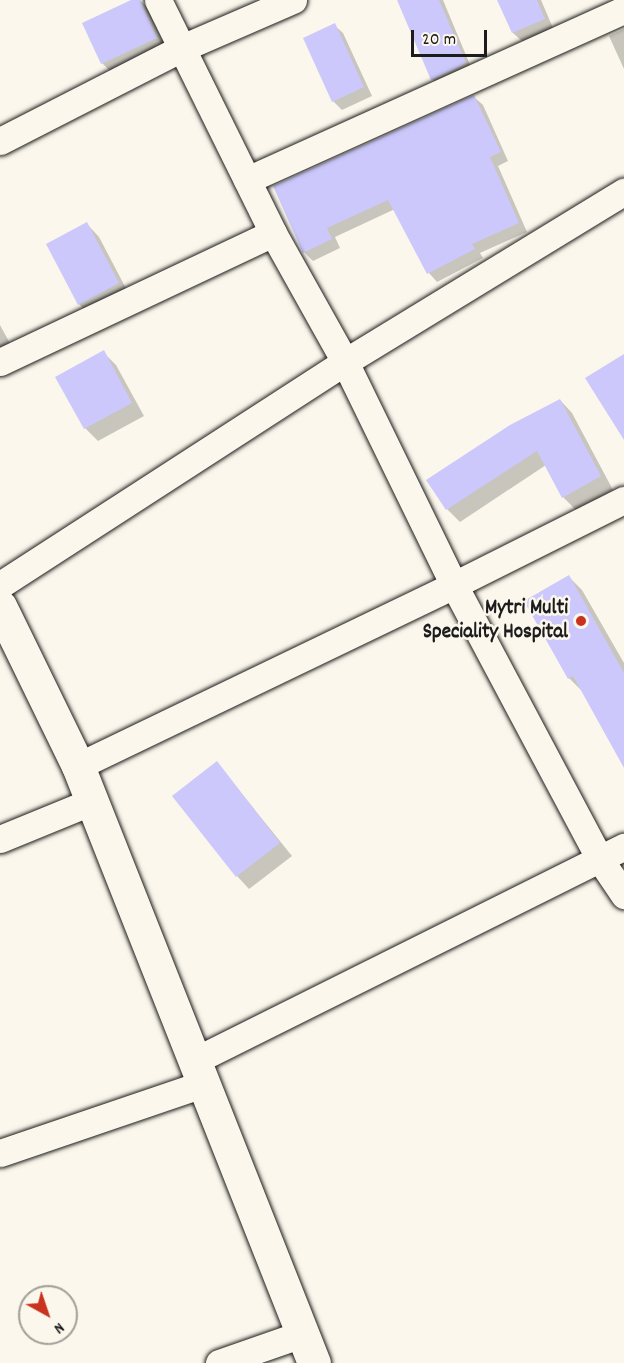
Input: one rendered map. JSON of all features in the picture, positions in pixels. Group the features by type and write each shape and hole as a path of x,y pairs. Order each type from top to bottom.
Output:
{"street":[{"path":"158,0 273,233 345,362 454,585 599,858 624,895"},
{"path":"0,141 182,48 293,0"},
{"path":"247,180 624,10"},
{"path":"0,585 345,362 624,192"},
{"path":"0,362 273,233"},
{"path":"78,766 454,585 624,500"},
{"path":"0,606 78,766 90,802 200,1072 308,1348 219,1363"},
{"path":"0,839 90,802"},
{"path":"0,1153 200,1072 599,858 624,847"}],"building":[{"path":"131,0 140,0 157,38 101,64 82,23"},
{"path":"397,0 439,0 466,63 431,80"},
{"path":"497,0 537,0 545,19 512,33"},
{"path":"335,23 364,87 332,102 303,38"},
{"path":"474,95 501,152 490,157 519,223 472,244 475,249 427,274 388,200 327,228 332,239 303,253 273,186"},
{"path":"87,222 119,283 78,305 46,244"},
{"path":"104,350 132,403 84,429 55,377"},
{"path":"624,354 624,440 585,378"},
{"path":"560,399 601,476 562,498 537,451 446,510 426,480 510,425"},
{"path":"569,575 624,673 624,768 573,676 568,679 524,601"},
{"path":"217,761 280,843 236,877 172,796"}],"place":[{"name":"Mytri Multi Speciality Hospital","path":"581,621"}]}
